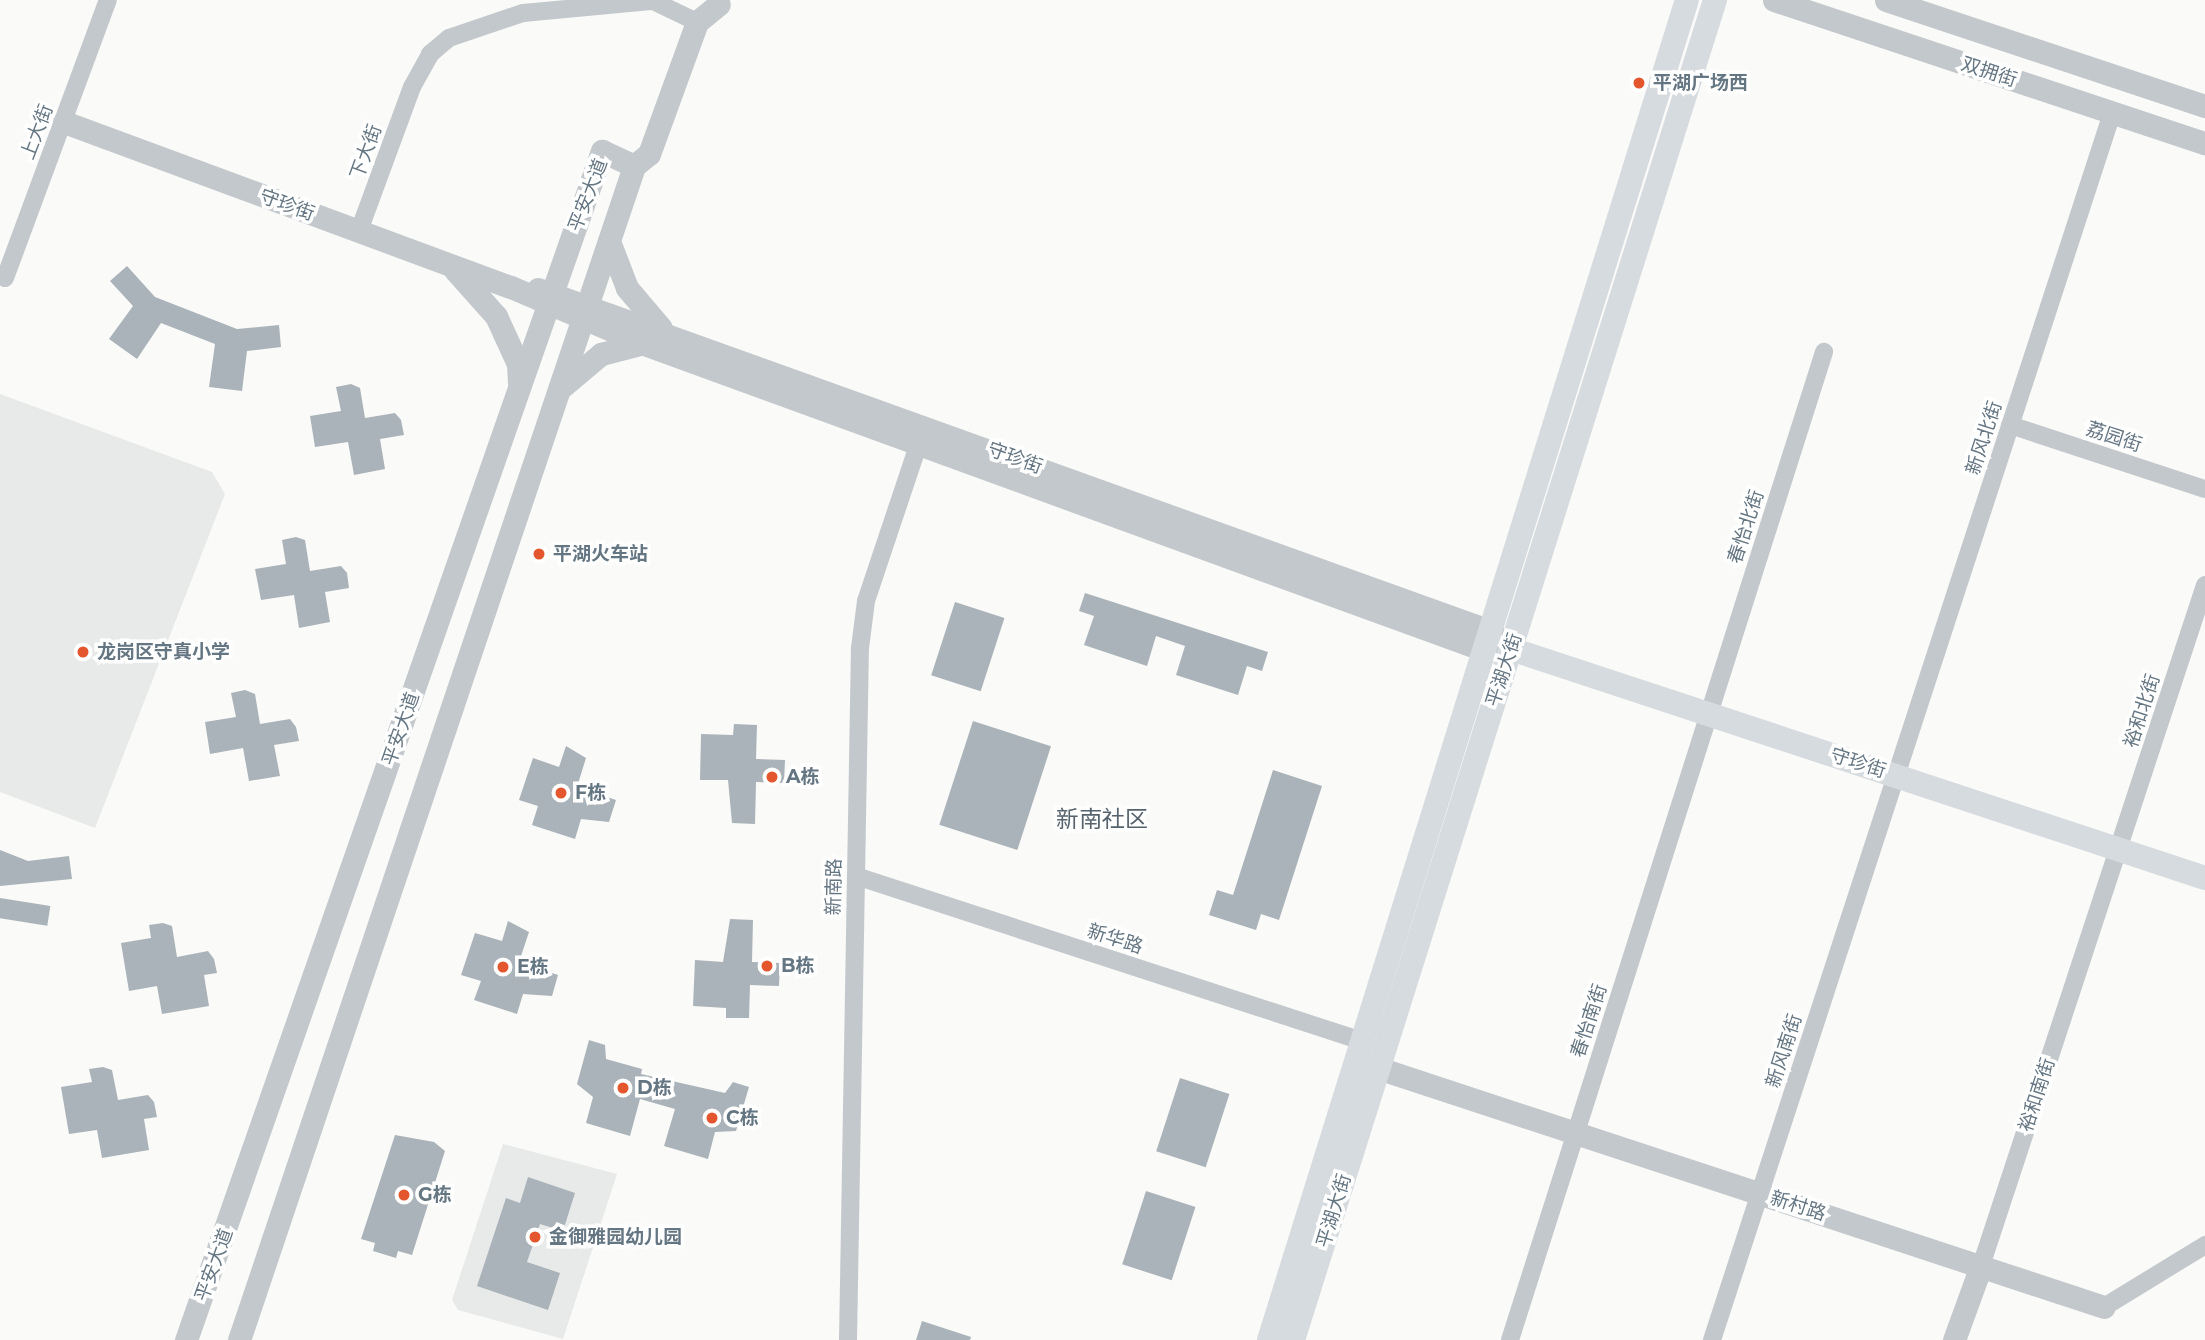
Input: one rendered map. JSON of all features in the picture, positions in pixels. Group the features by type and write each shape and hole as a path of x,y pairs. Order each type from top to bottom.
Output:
{"main road":[{"name":"平湖大街","path":"1269,1340 1687,0"},
{"name":"平湖大街","path":"1293,1340 1715,0"},
{"name":"守珍街","path":"1511,649 2205,878"}],"street":[{"name":"上大街","path":"5,278 108,0"},
{"name":"双拥街","path":"1774,0 2205,144"},
{"name":"双拥街","path":"1886,0 2205,106"},
{"name":"下大街","path":"359,231 412,88 430,54 449,38 523,13 653,1 696,22"},
{"path":"696,22 719,4"},
{"name":"平安大道","path":"239,1340 634,166 649,154 696,22"},
{"name":"新风北街","path":"1896,776 2112,113"},
{"name":"守珍街","path":"64,121 511,287 585,312 666,332 1511,649"},
{"name":"平安大道","path":"186,1340 602,151 634,166"},
{"path":"609,241 628,288 666,332"},
{"path":"447,264 496,316 518,364 519,388"},
{"name":"守珍街","path":"585,312 644,344 919,443 1487,640"},
{"path":"559,391 601,354 644,344"},
{"name":"春怡北街","path":"1709,714 1824,352"},
{"name":"荔园街","path":"2010,425 2205,489"},
{"name":"新南路","path":"848,1340 856,876 865,612 919,443"},
{"name":"裕和北街","path":"2118,849 2205,585"},
{"name":"春怡南街","path":"1510,1340 1709,714"},
{"name":"新风南街","path":"1712,1340 1896,776"},
{"name":"裕和南街","path":"1954,1340 1981,1266 2118,849"},
{"name":"新华路","path":"856,876 1362,1041"},
{"name":"新村路","path":"1378,1068 2104,1307 2205,1245"}],"shaded area":[{"name":"龙岗区守真小学","path":"0,394 212,472 225,494 95,828 0,792"},
{"name":"金御雅园幼儿园","path":"503,1144 617,1174 563,1339 458,1310 452,1300"}],"building":[{"path":"127,266 155,297 237,329 279,325 281,347 247,351 242,391 209,387 215,344 161,323 137,359 109,339 133,306 110,281"},
{"path":"351,384 360,388 365,418 395,413 401,420 404,435 380,439 385,469 354,475 348,442 315,447 310,416 341,411 336,387"},
{"path":"296,537 305,540 310,571 341,566 347,573 349,588 325,592 330,622 299,628 294,595 261,600 255,569 286,564 282,540"},
{"path":"1085,593 1268,652 1262,671 1247,666 1238,695 1176,675 1185,646 1156,636 1147,666 1084,645 1094,616 1079,611"},
{"path":"955,602 1004,618 981,691 931,675"},
{"path":"245,690 255,694 260,724 290,719 296,727 299,741 274,745 280,776 249,781 243,748 210,754 205,722 236,717 231,693"},
{"path":"973,721 1051,746 1017,850 939,825"},
{"name":"A栋","path":"734,724 757,725 756,759 785,760 784,783 756,782 755,824 732,823 728,780 700,780 701,734 733,735"},
{"name":"F栋","path":"566,746 586,758 577,787 616,800 609,822 581,819 575,839 532,825 538,806 519,800 533,758 559,767"},
{"path":"1273,770 1322,786 1279,920 1261,914 1256,930 1209,915 1217,890 1233,895"},
{"path":"0,850 28,861 69,856 72,879 0,886"},
{"path":"0,898 50,906 47,926 0,918"},
{"name":"B栋","path":"730,919 753,920 752,962 780,963 779,986 750,985 749,1018 726,1018 726,1008 693,1006 695,960 723,962"},
{"name":"E栋","path":"508,921 529,932 519,962 558,975 552,996 523,994 517,1014 474,1000 481,981 461,975 475,933 502,941"},
{"path":"163,923 172,926 177,957 208,951 214,959 217,973 204,975 209,1006 162,1014 157,986 129,991 121,943 151,938 149,925"},
{"path":"589,1040 605,1045 606,1059 642,1069 641,1074 725,1093 733,1082 749,1087 736,1131 715,1132 708,1159 664,1146 675,1109 640,1099 630,1136 586,1123 593,1097 577,1084"},
{"path":"103,1067 112,1070 118,1100 148,1095 154,1102 157,1117 144,1119 149,1150 102,1158 97,1130 69,1134 61,1087 92,1082 89,1069"},
{"path":"1180,1078 1229,1094 1206,1167 1156,1151"},
{"name":"G栋","path":"395,1135 434,1142 445,1151 412,1255 398,1251 396,1258 373,1251 375,1243 361,1239"},
{"path":"528,1177 575,1193 563,1231 540,1224 527,1262 560,1273 548,1310 477,1286 506,1198 520,1203"},
{"path":"1146,1191 1195,1207 1172,1280 1122,1264"},
{"path":"922,1321 971,1337 970,1340 916,1340"}],"place":[{"name":"平湖广场西","path":"1639,83"},
{"name":"平湖火车站","path":"539,554"},
{"name":"龙岗区守真小学","path":"83,652"},
{"name":"A栋","path":"772,777"},
{"name":"F栋","path":"561,793"},
{"name":"B栋","path":"767,966"},
{"name":"E栋","path":"503,967"},
{"name":"D栋","path":"623,1088"},
{"name":"C栋","path":"712,1118"},
{"name":"G栋","path":"404,1195"},
{"name":"金御雅园幼儿园","path":"535,1237"}],"district":[{"name":"新南社区","path":"1102,819"}]}
